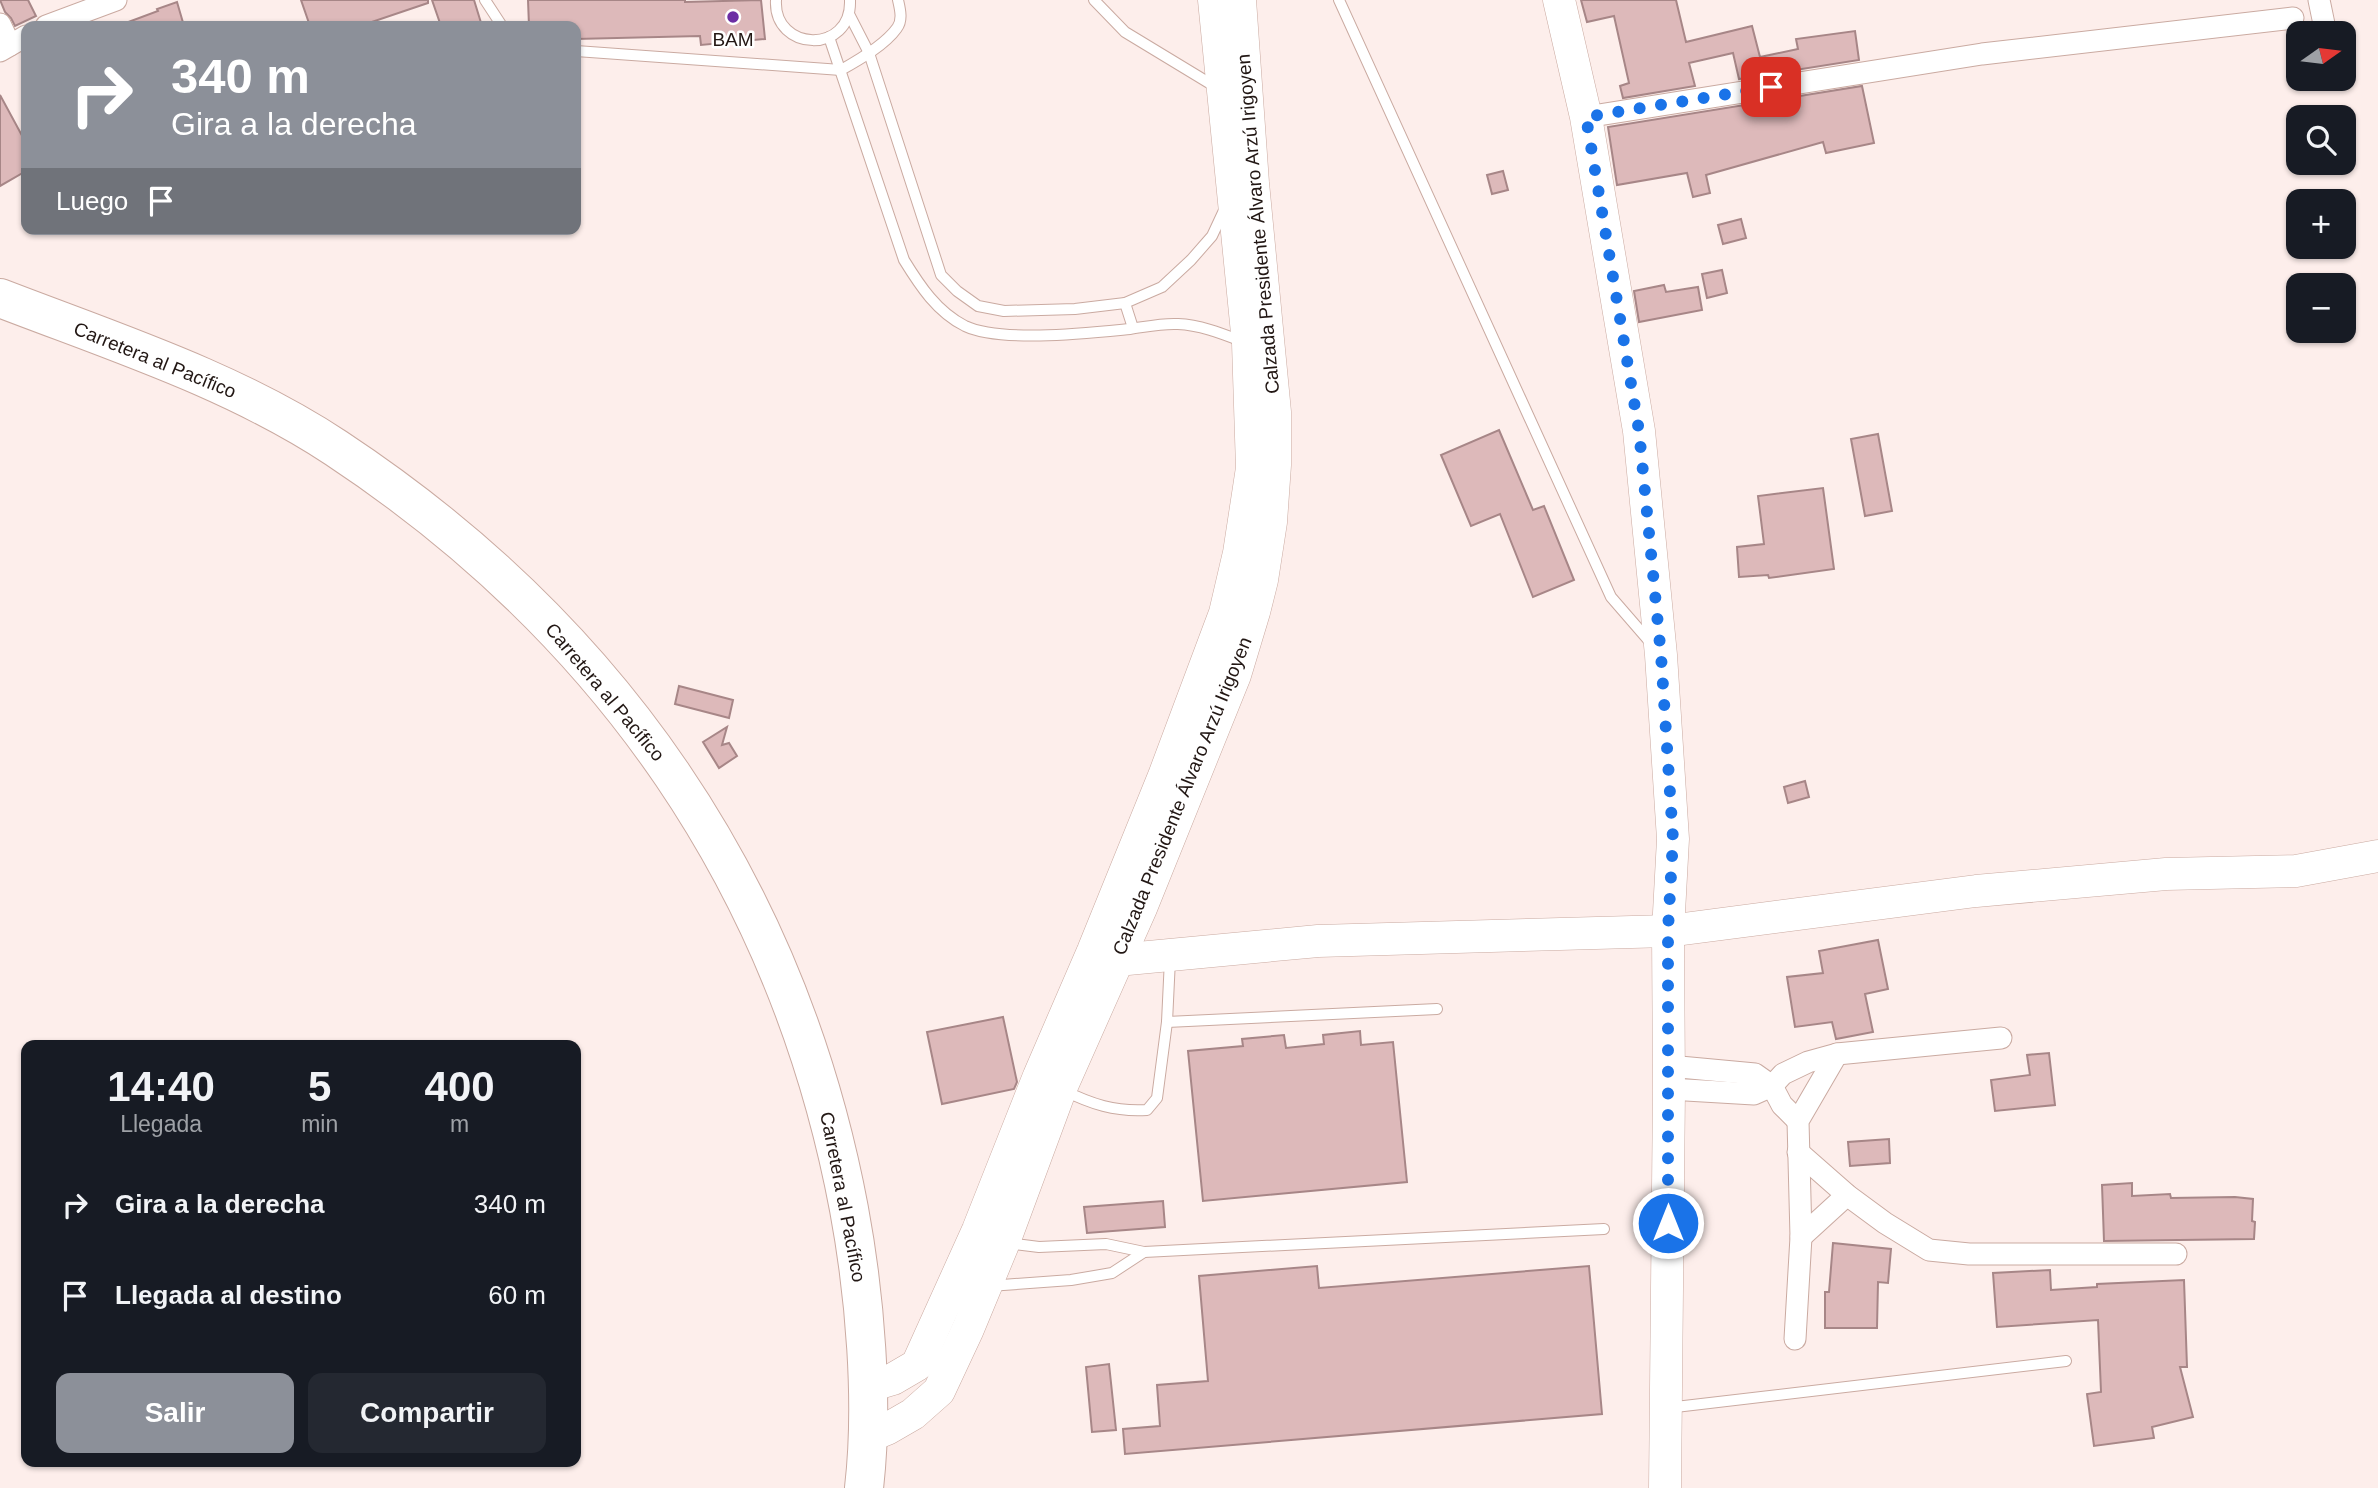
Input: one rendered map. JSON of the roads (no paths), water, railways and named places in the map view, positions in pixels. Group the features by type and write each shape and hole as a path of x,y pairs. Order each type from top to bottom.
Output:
{"highway":[{"name":"Carretera al Pacífico","path":"0,299 220,384 289,419 407,498 498,573 591,667 687,794 727,862 774,957 803,1031 827,1107 854,1237 861,1290 867,1437 864,1488"}],"street":[{"path":"59,21 116,0"},
{"name":"Calzada Presidente Álvaro Arzú Irigoyen","path":"866,1387 893,1379 917,1365 991,1236 1050,1082 1105,956 1141,908 1235,675 1256,601 1271,522 1275,412 1258,345 1231,194 1214,0"},
{"name":"Calzada Presidente Álvaro Arzú Irigoyen","path":"1240,0 1258,345"},
{"path":"1559,0 1586,117 1639,431 1661,655 1673,839 1668,930 1668,1329 1664,1408 1665,1488"},
{"path":"2319,0 2323,21"},
{"path":"1586,117 1982,54 2293,18"},
{"path":"0,24 12,44"},
{"path":"1105,956 1170,955 1318,941 1668,930 1976,891 2165,874 2296,871 2378,856"},
{"path":"1772,1086 1783,1074 1808,1062 1837,1055 2001,1038"},
{"path":"1795,1339 1801,1237 1798,1121 1837,1055"},
{"path":"1669,1078 1755,1074 1772,1086 1782,1105 1798,1121"},
{"path":"1798,1152 1847,1195 1929,1250 1969,1254 2176,1254"},
{"path":"1801,1237 1847,1195"},
{"name":"Calzada Presidente Álvaro Arzú Irigoyen","path":"867,1437 912,1415 939,1391 986,1286 991,1236"}],"lane":[{"path":"485,0 499,21"},
{"path":"776,0 778,15 789,33 808,41 829,37 838,32 849,14 850,0"},
{"path":"581,51 841,70 869,53 898,27 901,13 898,0"},
{"path":"1094,0 1125,32 1223,92"},
{"path":"1339,0 1612,597 1661,655"},
{"path":"849,14 869,53 941,275 978,306 1004,311 1075,309 1125,303 1162,287 1212,236 1231,194"},
{"path":"829,37 904,260 924,293 948,314 966,326 996,334 1069,334 1177,324 1212,329 1258,345"},
{"path":"948,314 957,291"},
{"path":"1125,303 1133,328"},
{"path":"1050,1082 1085,1100 1124,1111 1147,1110 1157,1098 1167,1023 1170,955"},
{"path":"1167,1023 1437,1009"},
{"path":"991,1236 1039,1247 1106,1244 1144,1252 1604,1229"},
{"path":"986,1286 1060,1281 1112,1273 1144,1252"},
{"path":"1664,1408 2066,1361"}],"place":[{"name":"BAM","path":"733,17"}]}
